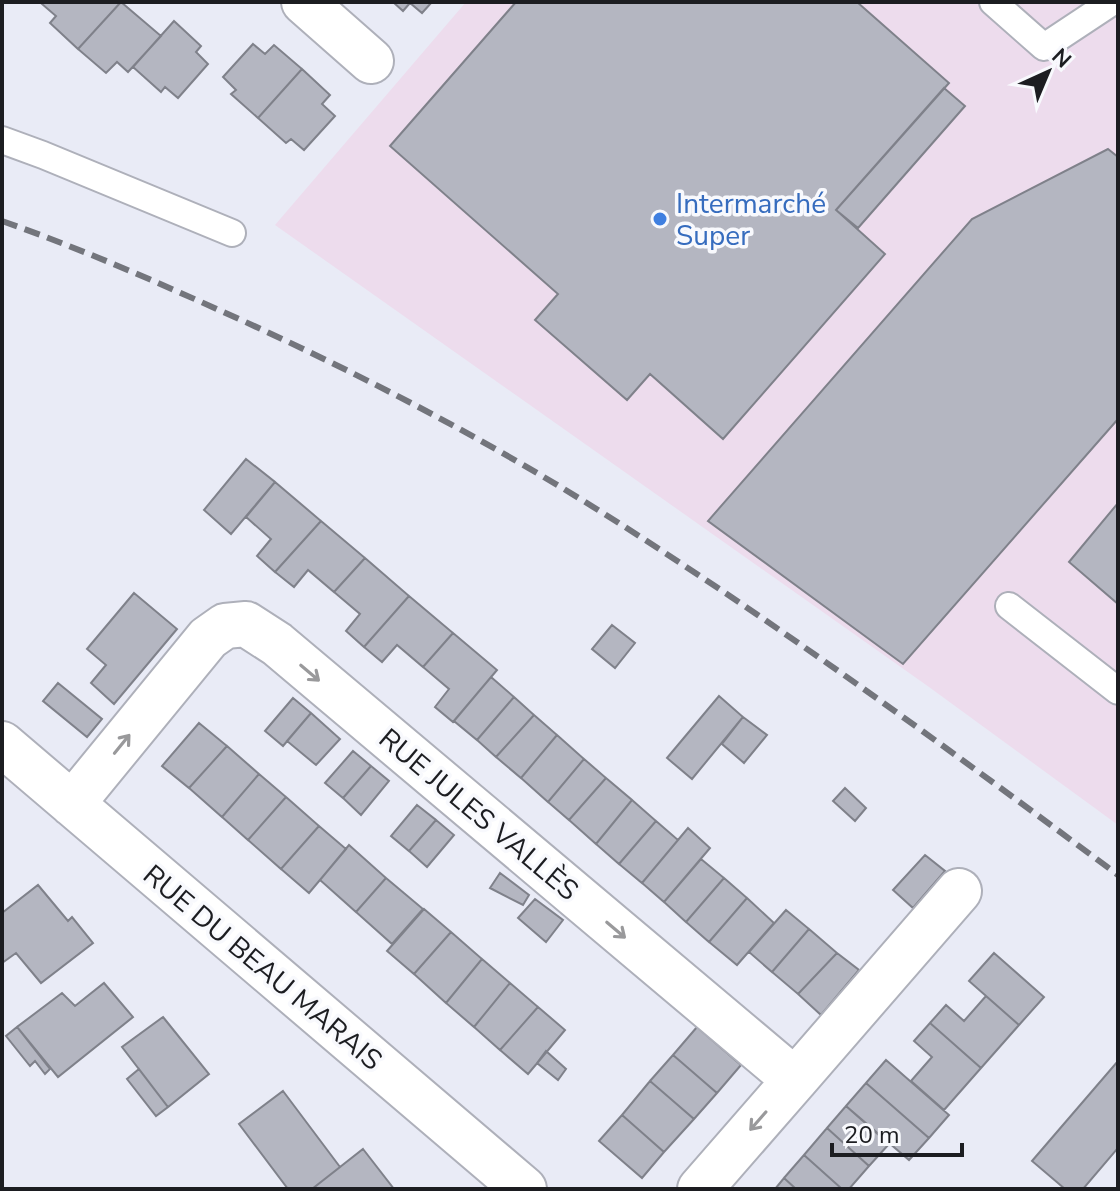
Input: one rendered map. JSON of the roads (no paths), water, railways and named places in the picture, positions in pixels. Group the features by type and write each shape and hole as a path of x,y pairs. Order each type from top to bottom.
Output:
{"street":[{"path":"304,2 371,61"},
{"name":"RUE JULES VALLÈS","path":"72,804 208,638 225,626 246,624 277,644 795,1080"},
{"name":"RUE DU BEAU MARAIS","path":"2,744 524,1189"},
{"path":"700,1189 959,891"}],"lane":[{"path":"993,2 1044,47 1112,2"},
{"path":"2,140 232,233"},
{"path":"1009,606 1118,691"}],"railway":[{"path":"2,221 112,263 273,335 380,387 537,473 761,617 941,744 1118,875"}],"place":[{"name":"Intermarché Super","path":"660,219"}]}
